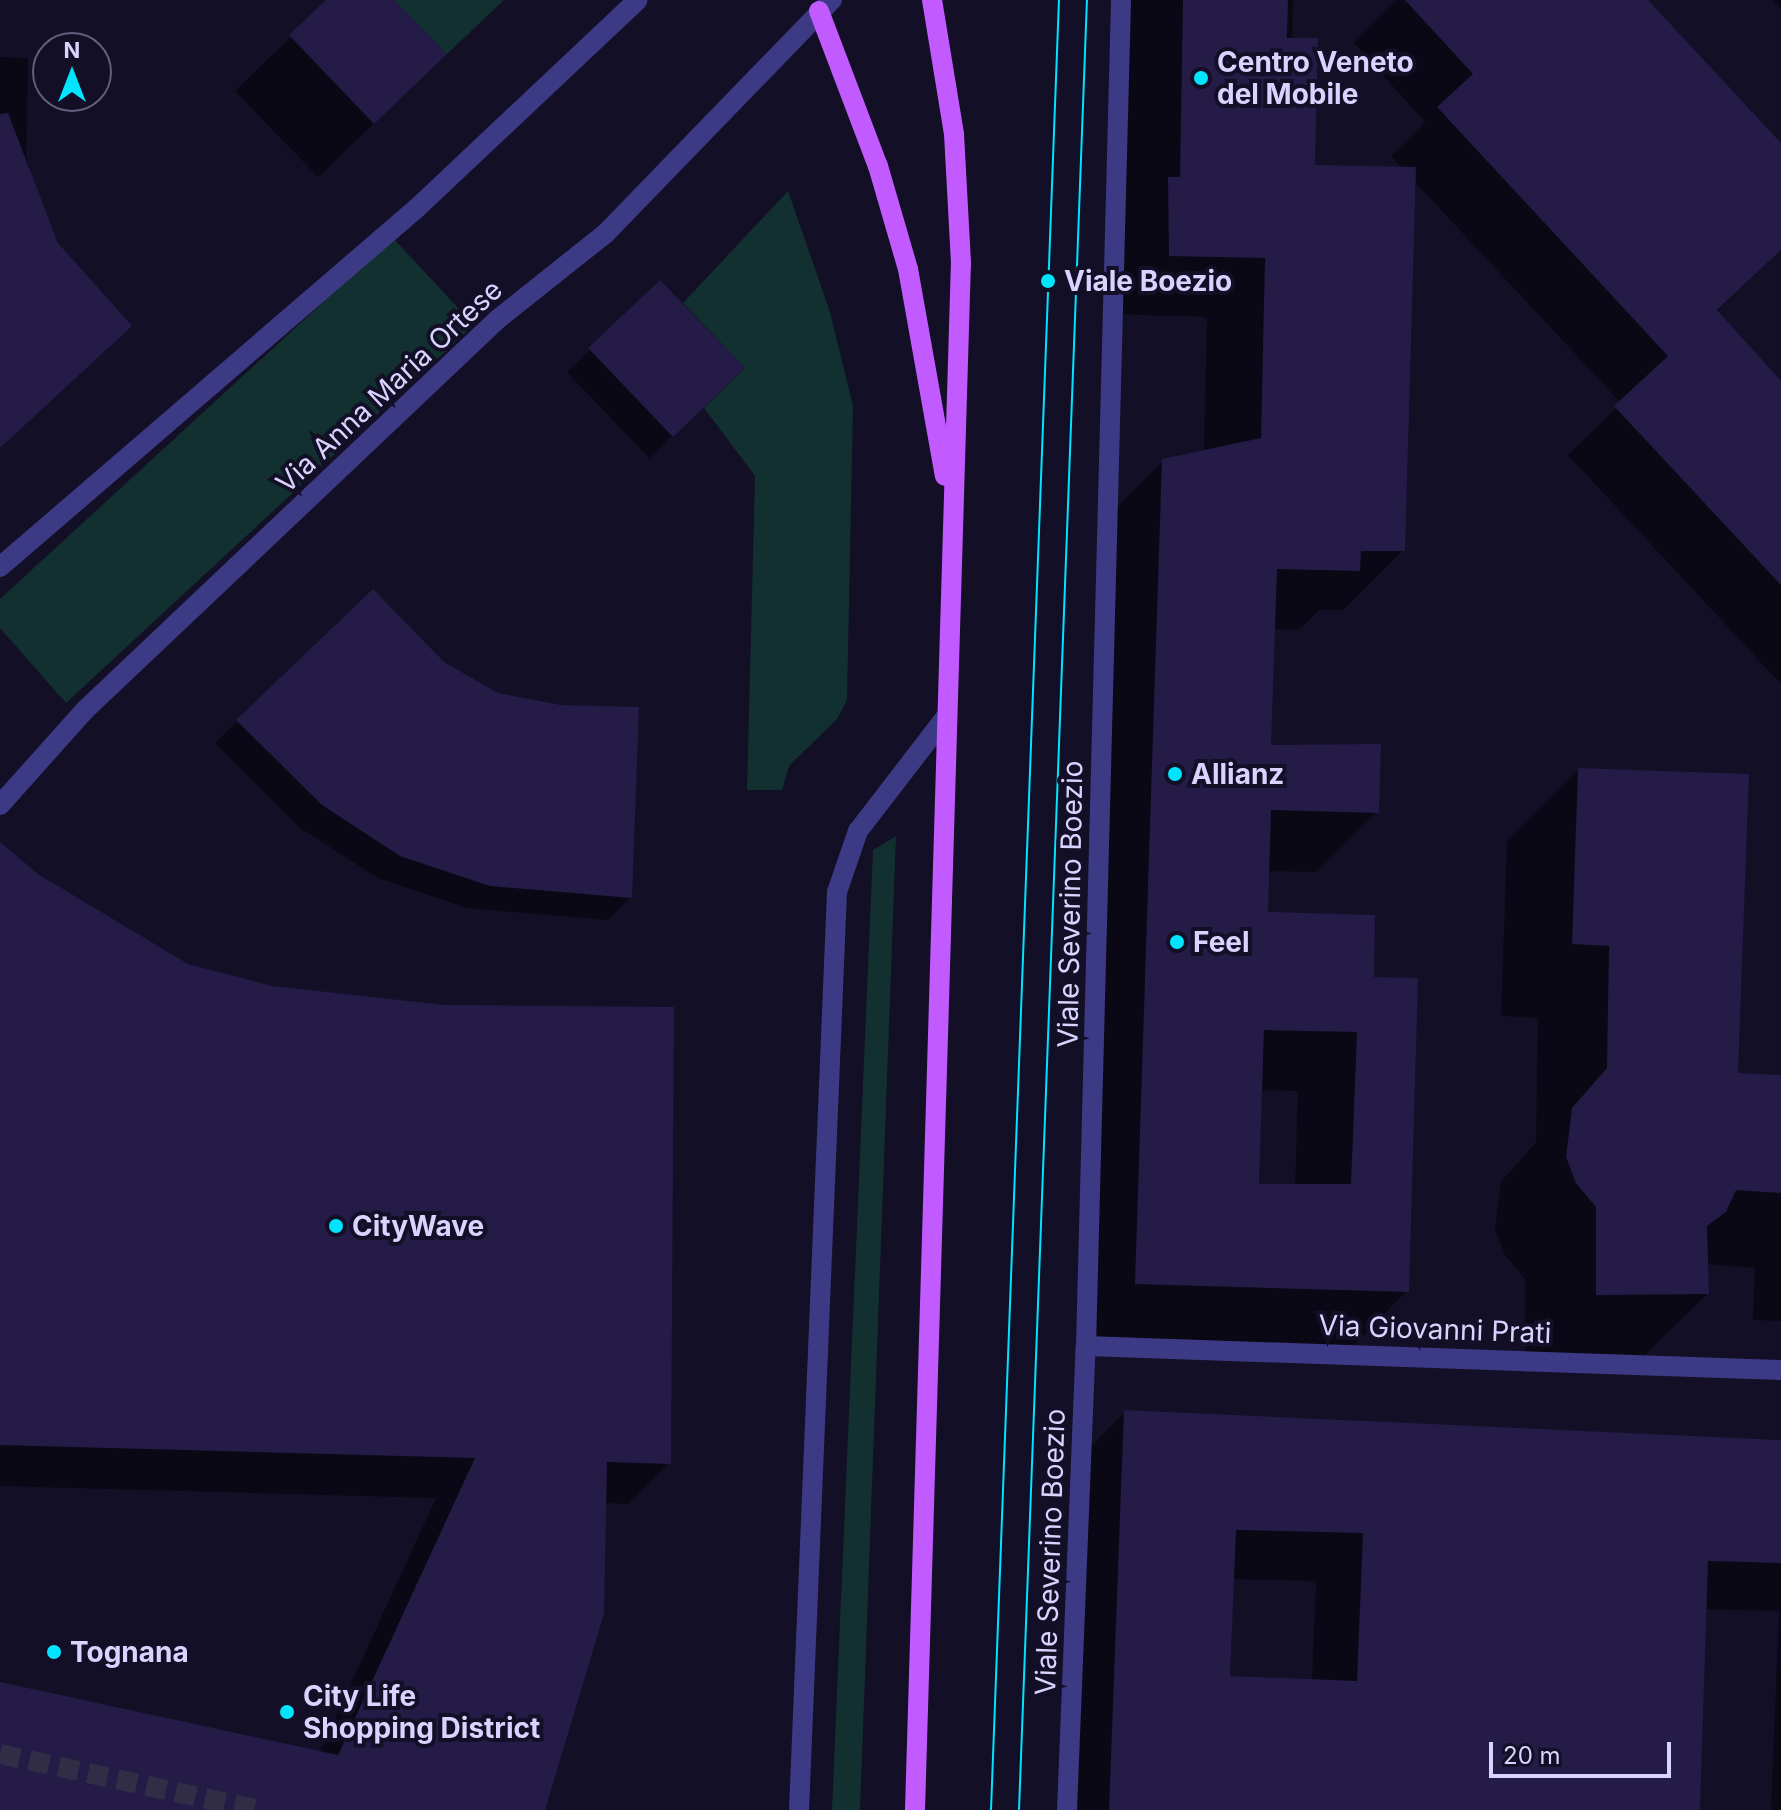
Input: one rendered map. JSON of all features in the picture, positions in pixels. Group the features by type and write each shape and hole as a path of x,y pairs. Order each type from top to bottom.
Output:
{"main road":[{"path":"915,1810 945,718 961,263 954,134 932,0"},
{"path":"821,4 878,166 908,269 952,515"}],"street":[{"path":"0,567 513,121 638,0"},
{"name":"Viale Severino Boezio","path":"1067,1810 1086,1346 1121,0"},
{"name":"Via Anna Maria Ortese","path":"0,805 85,710 464,352 606,233 821,4"},
{"path":"799,1810 837,892 858,831 945,718"},
{"name":"Via Giovanni Prati","path":"1086,1346 1781,1370"}],"green space":[{"path":"394,0 504,0 447,54"},
{"path":"788,191 830,312 853,406 847,700 837,719 789,766 782,790 747,790 755,476 704,408 745,368 683,303"},
{"path":"393,238 474,325 66,703 0,628 0,599"},
{"path":"896,836 860,1810 832,1810 873,850"}],"building":[{"path":"326,0 394,0 447,54 374,124 289,35"},
{"path":"1183,0 1288,0 1287,38 1318,38 1315,165 1416,167 1405,551 1361,551 1360,571 1277,569 1271,745 1381,744 1379,813 1271,810 1268,912 1375,915 1374,977 1418,978 1409,1292 1135,1284 1162,459 1261,438 1265,258 1169,256 1168,177 1180,177","holes":["1264,1030 1357,1032 1351,1184 1259,1184"]},
{"path":"1405,0 1648,0 1781,143 1781,250 1717,310 1781,381 1781,585 1614,406 1668,356 1437,107 1473,74"},
{"path":"8,113 58,243 132,326 0,448 0,114"},
{"path":"660,280 745,368 673,437 588,348"},
{"path":"373,589 444,662 498,693 561,705 639,707 632,898 490,886 400,856 322,805 236,720"},
{"path":"1578,768 1749,774 1738,1073 1781,1075 1781,1193 1736,1190 1726,1212 1707,1226 1709,1294 1596,1295 1596,1207 1576,1183 1566,1157 1572,1108 1607,1068 1609,946 1572,944"},
{"name":"CityWave","path":"0,842 38,874 188,964 272,986 445,1005 674,1007 671,1464 607,1462 604,1614 545,1810 0,1810 0,1682 338,1755 475,1458 0,1445"},
{"path":"1124,1410 1781,1440 1781,1563 1708,1561 1700,1810 1109,1810","holes":["1236,1530 1363,1533 1357,1681 1230,1676"]}],"tunnel":[{"path":"0,1754 259,1810"}],"tram line":[{"path":"991,1810 1059,0"},
{"path":"1019,1810 1087,0"}],"place":[{"name":"Centro Veneto del Mobile","path":"1201,78"},
{"name":"Viale Boezio","path":"1048,281"},
{"name":"Allianz","path":"1175,774"},
{"name":"Feel","path":"1177,942"},
{"name":"CityWave","path":"336,1226"},
{"name":"Tognana","path":"54,1652"},
{"name":"City Life Shopping District","path":"287,1712"}]}
